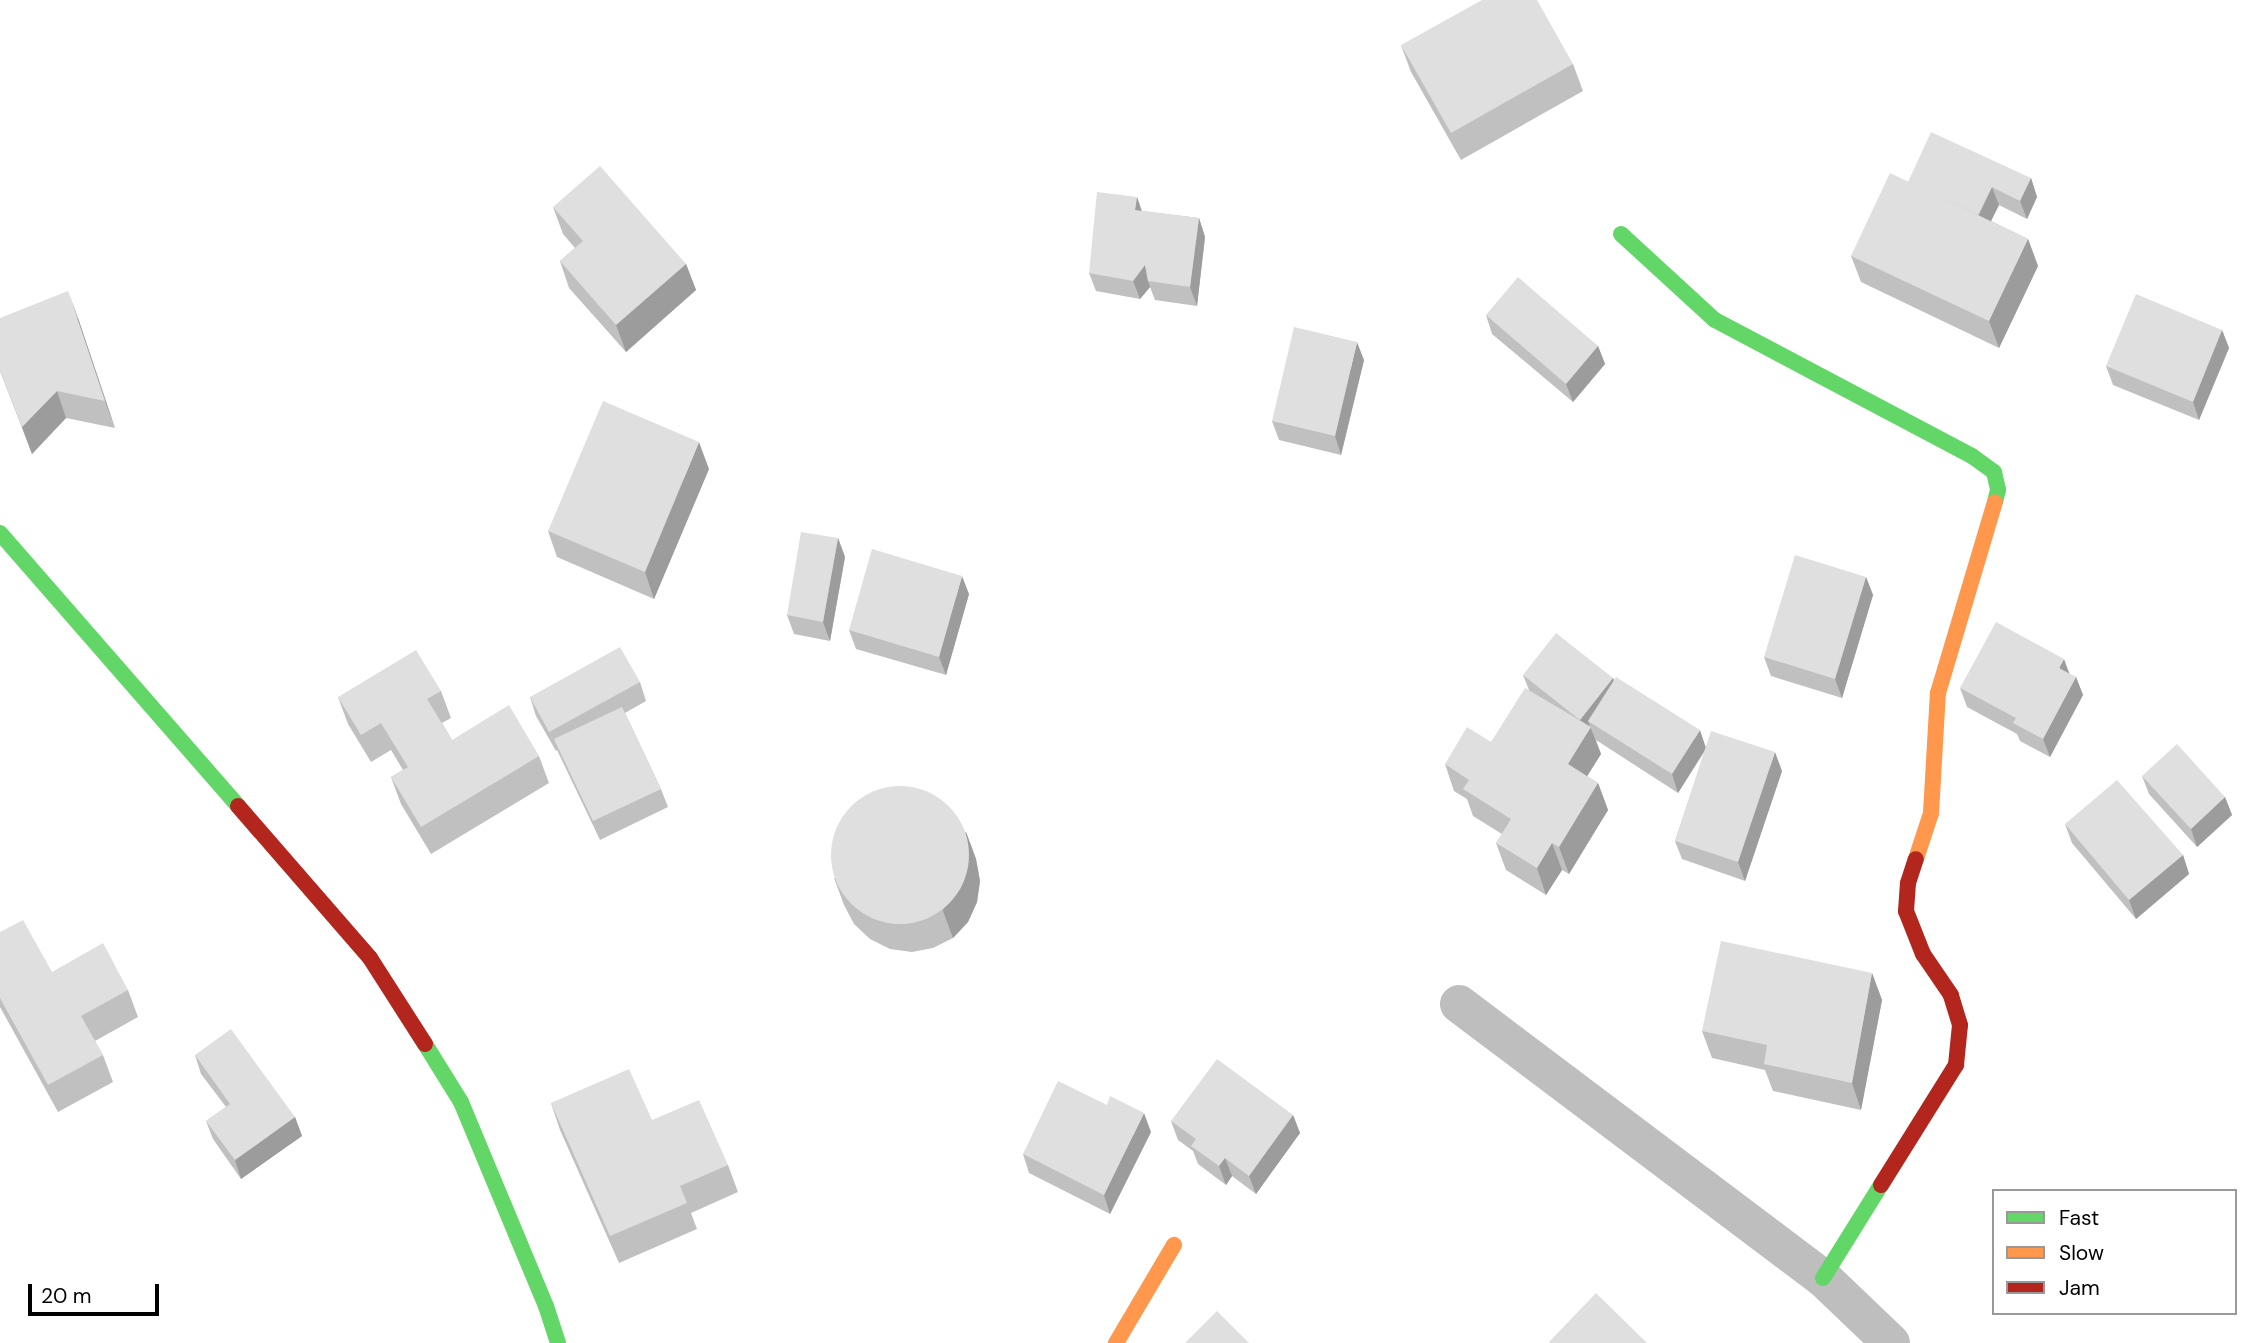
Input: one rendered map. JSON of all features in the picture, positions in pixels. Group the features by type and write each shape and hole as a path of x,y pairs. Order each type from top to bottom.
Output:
{"street":[{"path":"1621,234 1715,320 1972,456 1994,472 1998,490 1938,693 1931,813 1908,883 1906,911 1923,954 1951,995 1960,1026 1956,1065 1823,1278"},
{"path":"0,533 370,958 461,1102 546,1306 558,1343"},
{"path":"1460,1004 1823,1278 1891,1343"},
{"path":"1116,1343 1174,1245"}],"building":[{"path":"1482,0 1537,0 1573,64 1451,133 1401,45"},
{"path":"1931,132 2031,178 2020,201 1992,187 1978,215 1908,182"},
{"path":"600,166 686,264 616,325 560,261 583,241 553,207"},
{"path":"1890,173 2028,239 1989,321 1851,256"},
{"path":"1097,192 1137,197 1135,210 1199,218 1190,287 1148,281 1145,265 1133,281 1089,273"},
{"path":"1518,277 1598,346 1566,384 1486,315"},
{"path":"68,291 105,401 57,391 22,427 0,370 0,318"},
{"path":"2136,294 2222,330 2193,402 2106,366"},
{"path":"1294,327 1357,342 1335,436 1272,421"},
{"path":"603,401 699,442 645,572 548,531"},
{"path":"801,532 838,538 823,622 787,615"},
{"path":"872,549 962,576 939,657 849,630"},
{"path":"1795,555 1866,577 1835,679 1764,657"},
{"path":"1996,622 2064,659 2059,668 2076,677 2043,739 2013,723 2016,718 1960,688"},
{"path":"1556,633 1613,678 1580,720 1523,675"},
{"path":"620,647 640,682 549,732 530,697"},
{"path":"416,650 441,691 427,699 452,740 509,705 539,756 421,827 391,777 408,767 381,723 361,735 338,697"},
{"path":"1616,677 1700,730 1672,774 1588,721"},
{"path":"1525,688 1591,727 1568,764 1598,783 1559,847 1552,843 1537,868 1496,843 1511,819 1463,789 1469,780 1445,764 1467,727 1491,742"},
{"path":"622,707 661,789 593,821 554,739"},
{"path":"1711,731 1775,752 1738,862 1675,841"},
{"path":"2177,744 2225,797 2191,829 2142,776"},
{"path":"2117,780 2183,855 2129,900 2065,824"},
{"path":"900,786 927,791 949,806 964,828 969,855 964,882 949,904 927,919 900,924 873,919 851,904 836,882 831,855 836,828 851,806 873,791"},
{"path":"23,920 52,972 103,943 128,990 81,1016 103,1055 48,1085 0,998 0,932"},
{"path":"1721,941 1872,973 1852,1083 1764,1064 1767,1045 1702,1031"},
{"path":"231,1029 295,1117 235,1160 206,1121 230,1104 195,1055"},
{"path":"1217,1059 1293,1115 1249,1176 1225,1158 1219,1166 1191,1146 1196,1139 1171,1121"},
{"path":"629,1069 652,1120 699,1100 728,1165 680,1186 687,1203 610,1236 551,1103"},
{"path":"1058,1081 1107,1105 1110,1096 1144,1113 1104,1195 1023,1154"},
{"path":"1596,1293 1647,1343 1550,1343"},
{"path":"1217,1311 1249,1343 1185,1343"}],"traffic: fast":[{"path":"1621,234 1715,320 1972,456 1994,472 1998,490 1995,502"},
{"path":"0,533 238,806"},
{"path":"425,1044 461,1102 546,1306 558,1343"},
{"path":"1823,1278 1881,1185"}],"traffic: slow":[{"path":"1916,859 1931,813 1938,693 1995,502"},
{"path":"1116,1343 1174,1245"}],"traffic: jam":[{"path":"238,806 370,958 425,1044"},
{"path":"1881,1185 1956,1065 1960,1025 1951,995 1923,954 1906,911 1908,883 1916,859"}]}
